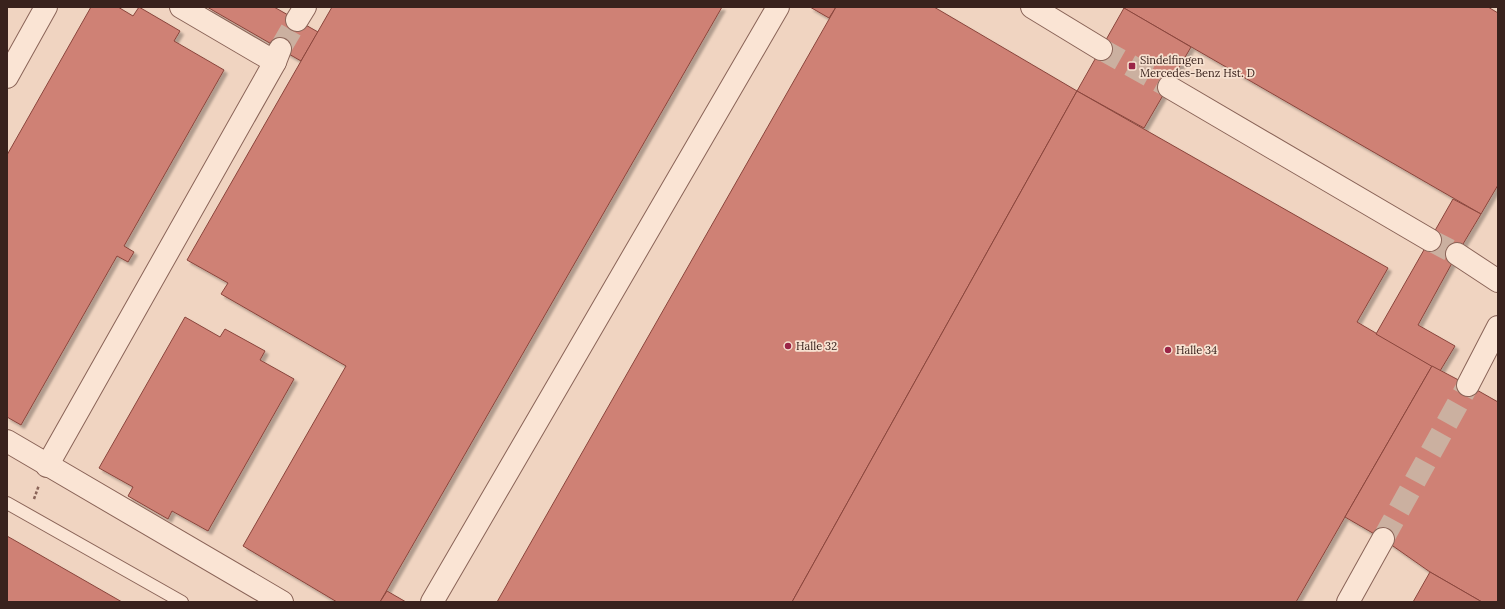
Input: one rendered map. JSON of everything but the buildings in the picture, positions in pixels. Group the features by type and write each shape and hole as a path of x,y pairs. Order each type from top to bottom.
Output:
{"street":[{"path":"7,77 46,7"},
{"path":"47,466 277,56 181,7"},
{"path":"432,602 778,7"},
{"path":"1032,7 1101,49"},
{"path":"1169,87 1430,240"},
{"path":"1457,254 1498,281"},
{"path":"1468,385 1498,327"},
{"path":"7,441 47,466 282,602"},
{"path":"1348,602 1383,539"}],"lane":[{"path":"7,503 182,602"}],"path":[{"path":"26,514 47,466"}],"tunnel":[{"path":"280,49 297,20"},
{"path":"1101,49 1169,87"},
{"path":"1430,240 1457,254"},
{"path":"1383,539 1468,385"}],"place":[{"name":"Sindelfingen Mercedes-Benz Hst. D","path":"1132,66"},
{"name":"Halle 32","path":"788,346"},
{"name":"Halle 34","path":"1168,350"}]}
